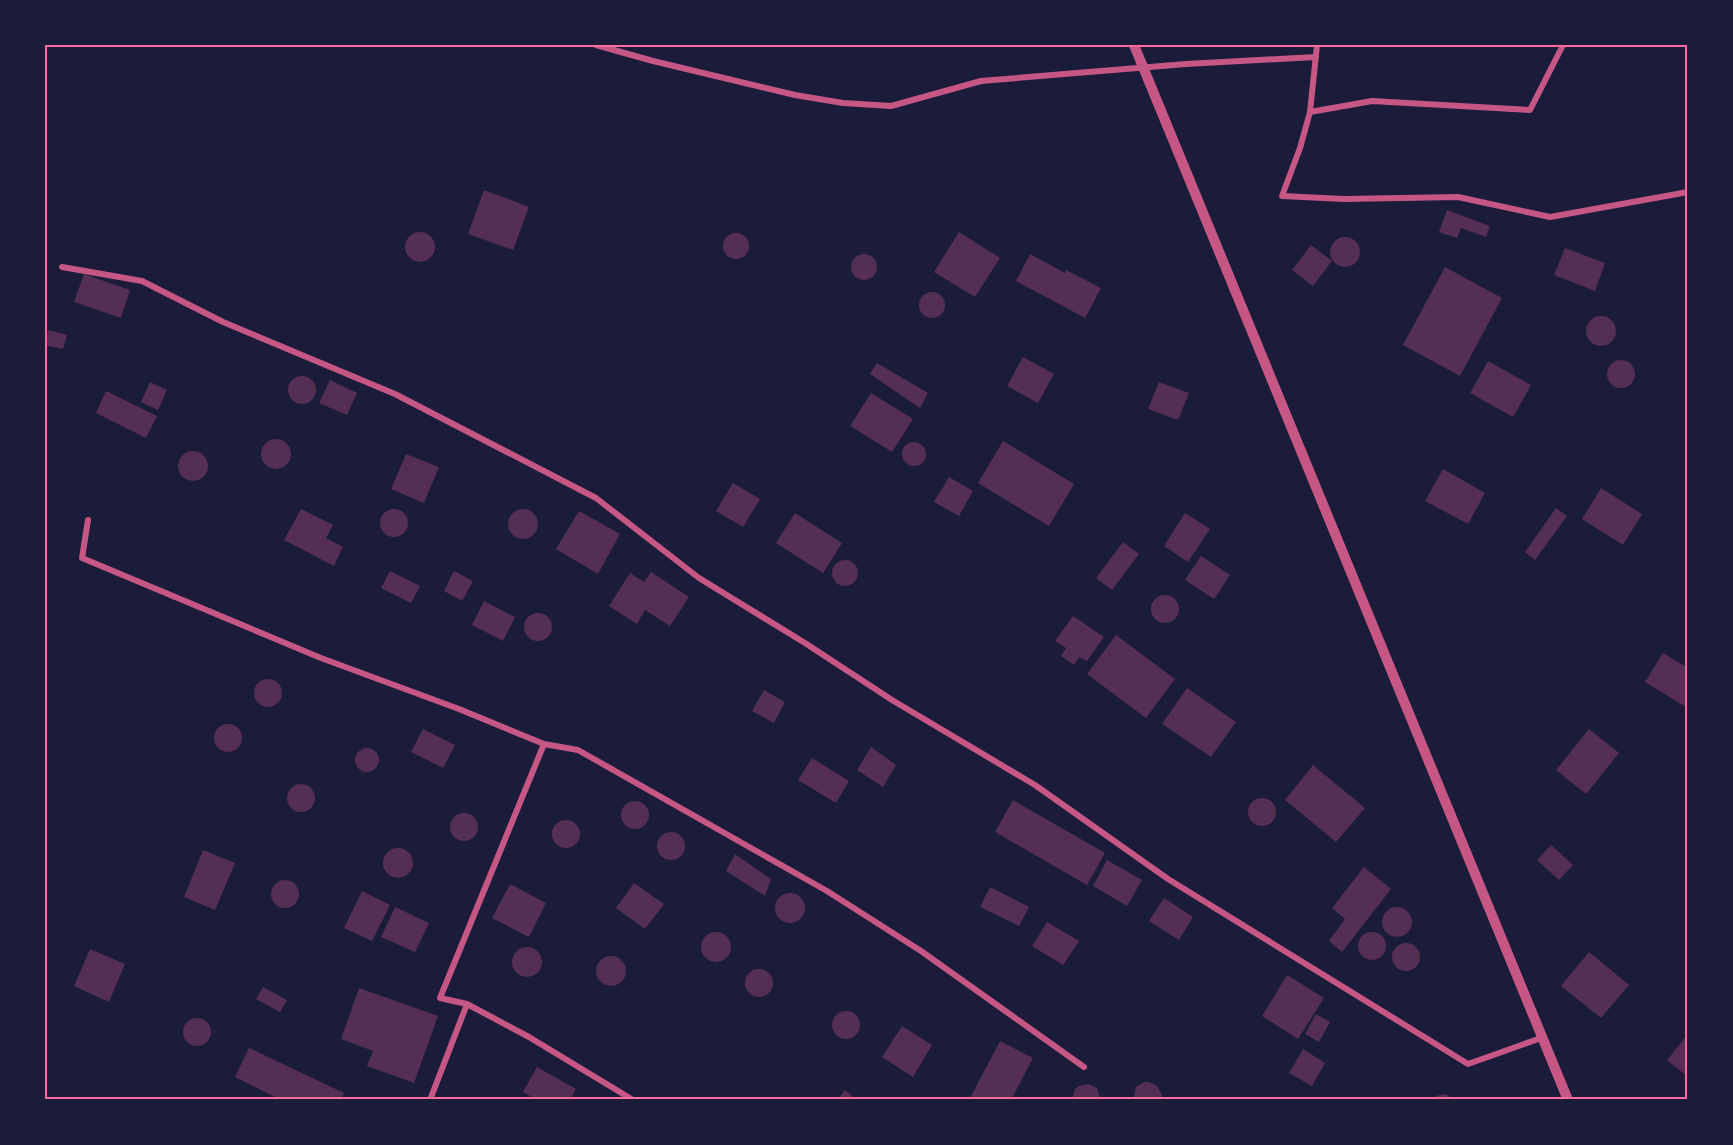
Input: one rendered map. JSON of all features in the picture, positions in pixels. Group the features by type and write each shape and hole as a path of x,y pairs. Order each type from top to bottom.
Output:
{"street":[{"path":"596,45 653,62 795,95 843,103 891,106 981,81 1185,64 1316,57"},
{"path":"1134,45 1568,1100"},
{"path":"1317,45 1310,112 1300,148 1282,196 1344,199 1458,197 1550,217 1688,192"},
{"path":"1310,112 1372,101 1530,110 1563,45"},
{"path":"62,267 142,281 223,322 395,394 596,498 699,578 892,700 1035,785 1168,879 1468,1064 1541,1038"},
{"path":"88,520 82,558 321,658 459,709 544,744 578,750 827,891 921,951 1084,1067"},
{"path":"544,744 440,998 466,1004 529,1037 633,1100"},
{"path":"430,1100 466,1004"}],"building":[{"path":"484,190 529,207 513,250 468,234"},
{"path":"1447,210 1490,226 1486,237 1461,228 1457,238 1439,232"},
{"path":"420,232 430,237 435,247 430,257 420,262 410,257 405,247 410,237"},
{"path":"959,232 1000,258 975,297 934,272"},
{"path":"736,233 745,237 749,246 745,255 736,259 727,255 723,246 727,237"},
{"path":"1345,237 1355,242 1360,252 1355,262 1345,267 1335,262 1330,252 1335,242"},
{"path":"1311,245 1332,261 1313,286 1292,270"},
{"path":"1565,248 1605,263 1595,291 1554,275"},
{"path":"864,254 873,258 877,267 873,276 864,280 855,276 851,267 855,258"},
{"path":"1030,254 1065,273 1066,270 1101,288 1085,318 1016,281"},
{"path":"1445,267 1502,298 1460,376 1403,345"},
{"path":"84,274 130,290 121,318 74,302"},
{"path":"932,292 941,296 945,305 941,314 932,318 923,314 919,305 923,296"},
{"path":"1601,316 1611,321 1616,331 1611,341 1601,346 1591,341 1586,331 1591,321"},
{"path":"48,330 67,335 63,349 45,345"},
{"path":"1023,357 1054,374 1038,403 1007,386"},
{"path":"1621,360 1631,364 1635,374 1631,384 1621,388 1611,384 1607,374 1611,364"},
{"path":"1488,361 1531,385 1513,417 1470,393"},
{"path":"877,363 928,393 920,408 870,374"},
{"path":"302,376 312,380 316,390 312,400 302,404 292,400 288,390 292,380"},
{"path":"330,380 357,393 347,415 319,403"},
{"path":"150,382 167,390 158,410 141,402"},
{"path":"1159,382 1189,393 1178,420 1148,409"},
{"path":"106,391 157,416 146,438 96,413"},
{"path":"871,393 913,419 892,452 850,426"},
{"path":"276,439 286,444 291,454 286,464 276,469 266,464 261,454 266,444"},
{"path":"1003,441 1074,484 1049,526 978,483"},
{"path":"914,442 923,445 926,454 923,463 914,466 905,463 902,454 905,445"},
{"path":"193,451 203,456 208,466 203,476 193,481 183,476 178,466 183,456"},
{"path":"406,454 439,467 424,503 391,489"},
{"path":"1443,469 1485,493 1468,524 1425,501"},
{"path":"949,477 973,491 959,516 934,502"},
{"path":"733,483 760,499 743,527 716,511"},
{"path":"1601,488 1642,514 1623,545 1582,519"},
{"path":"1556,508 1567,516 1535,560 1525,552"},
{"path":"301,509 333,525 326,538 343,547 334,566 284,540"},
{"path":"394,509 404,513 408,523 404,533 394,537 384,533 380,523 384,513"},
{"path":"523,509 533,514 538,524 533,534 523,539 513,534 508,524 513,514"},
{"path":"579,511 620,534 598,574 556,549"},
{"path":"795,513 842,543 823,573 776,543"},
{"path":"1185,513 1210,529 1188,562 1164,546"},
{"path":"1123,542 1139,554 1112,590 1096,578"},
{"path":"1201,556 1230,575 1214,599 1185,580"},
{"path":"845,560 854,564 858,573 854,582 845,586 836,582 832,573 836,564"},
{"path":"390,571 420,586 411,603 381,588"},
{"path":"454,571 473,581 462,601 444,591"},
{"path":"651,572 689,597 670,626 645,610 637,624 609,606 630,573 644,582"},
{"path":"1165,595 1175,599 1179,609 1175,619 1165,623 1155,619 1151,609 1155,599"},
{"path":"484,601 515,617 503,641 472,625"},
{"path":"538,613 548,617 552,627 548,637 538,641 528,637 524,627 528,617"},
{"path":"1073,616 1104,637 1087,661 1079,657 1074,665 1061,656 1066,648 1055,641"},
{"path":"1116,635 1175,679 1146,718 1087,674"},
{"path":"1663,653 1688,668 1688,700 1684,706 1645,682"},
{"path":"268,679 278,683 282,693 278,703 268,707 258,703 254,693 258,683"},
{"path":"1187,688 1236,722 1211,757 1162,724"},
{"path":"764,690 785,702 774,723 752,711"},
{"path":"228,724 238,728 242,738 238,748 228,752 218,748 214,738 218,728"},
{"path":"423,729 455,745 443,768 411,752"},
{"path":"1589,729 1619,753 1586,794 1556,770"},
{"path":"871,747 896,765 883,787 857,770"},
{"path":"367,748 375,752 379,760 375,768 367,772 359,768 355,760 359,752"},
{"path":"812,758 849,781 836,803 798,780"},
{"path":"1313,765 1365,808 1336,842 1285,800"},
{"path":"301,784 311,788 315,798 311,808 301,812 291,808 287,798 291,788"},
{"path":"1262,798 1272,802 1276,812 1272,822 1262,826 1252,822 1248,812 1252,802"},
{"path":"1013,800 1105,853 1087,885 995,832"},
{"path":"635,801 645,805 649,815 645,825 635,829 625,825 621,815 625,805"},
{"path":"464,813 474,817 478,827 474,837 464,841 454,837 450,827 454,817"},
{"path":"566,820 576,824 580,834 576,844 566,848 556,844 552,834 556,824"},
{"path":"671,832 681,836 685,846 681,856 671,860 661,856 657,846 661,836"},
{"path":"1551,845 1573,865 1559,880 1537,860"},
{"path":"398,848 408,853 413,863 408,873 398,878 388,873 383,863 388,853"},
{"path":"203,850 235,863 215,910 184,897"},
{"path":"735,854 771,879 765,896 726,871"},
{"path":"1107,860 1142,880 1127,906 1093,886"},
{"path":"1364,867 1391,889 1342,952 1329,941 1345,919 1332,908"},
{"path":"285,880 295,884 299,894 295,904 285,908 275,904 271,894 275,884"},
{"path":"634,883 664,904 645,929 616,908"},
{"path":"510,884 546,903 529,937 492,918"},
{"path":"990,887 1029,907 1019,926 980,907"},
{"path":"362,891 390,905 372,941 344,928"},
{"path":"790,893 800,898 805,908 800,918 790,923 780,918 775,908 780,898"},
{"path":"1164,898 1193,917 1179,940 1149,921"},
{"path":"395,907 429,923 415,952 381,937"},
{"path":"1397,907 1407,912 1412,922 1407,932 1397,937 1387,932 1382,922 1387,912"},
{"path":"1047,922 1079,941 1063,965 1032,946"},
{"path":"716,932 726,937 731,947 726,957 716,962 706,957 701,947 706,937"},
{"path":"1372,932 1382,936 1386,946 1382,956 1372,960 1362,956 1358,946 1362,936"},
{"path":"1406,943 1416,947 1420,957 1416,967 1406,971 1396,967 1392,957 1396,947"},
{"path":"527,947 537,952 542,962 537,972 527,977 517,972 512,962 517,952"},
{"path":"90,949 125,964 109,1002 74,986"},
{"path":"1589,952 1629,985 1601,1018 1561,986"},
{"path":"611,956 621,961 626,971 621,981 611,986 601,981 596,971 601,961"},
{"path":"759,969 769,973 773,983 769,993 759,997 749,993 745,983 749,973"},
{"path":"1287,975 1324,998 1298,1039 1262,1016"},
{"path":"263,987 287,1000 280,1012 256,999"},
{"path":"359,988 438,1016 414,1083 367,1066 373,1051 341,1039"},
{"path":"846,1011 856,1015 860,1025 856,1035 846,1039 836,1035 832,1025 836,1015"},
{"path":"1316,1014 1330,1022 1319,1042 1305,1034"},
{"path":"197,1018 207,1022 211,1032 207,1042 197,1046 187,1042 183,1032 187,1022"},
{"path":"902,1026 932,1045 913,1077 882,1057"},
{"path":"1688,1034 1688,1077 1667,1060"},
{"path":"1000,1041 1033,1058 1011,1100 969,1100"},
{"path":"249,1048 344,1093 341,1100 281,1100 235,1077"},
{"path":"1303,1049 1325,1063 1312,1086 1289,1073"},
{"path":"537,1067 576,1089 570,1100 537,1100 523,1092"},
{"path":"1144,1082 1157,1086 1162,1100 1133,1100 1136,1087"},
{"path":"1088,1084 1097,1088 1101,1100 1072,1100 1075,1089"},
{"path":"845,1090 857,1100 837,1100"},
{"path":"1445,1094 1455,1100 1432,1100 1436,1096"}]}
